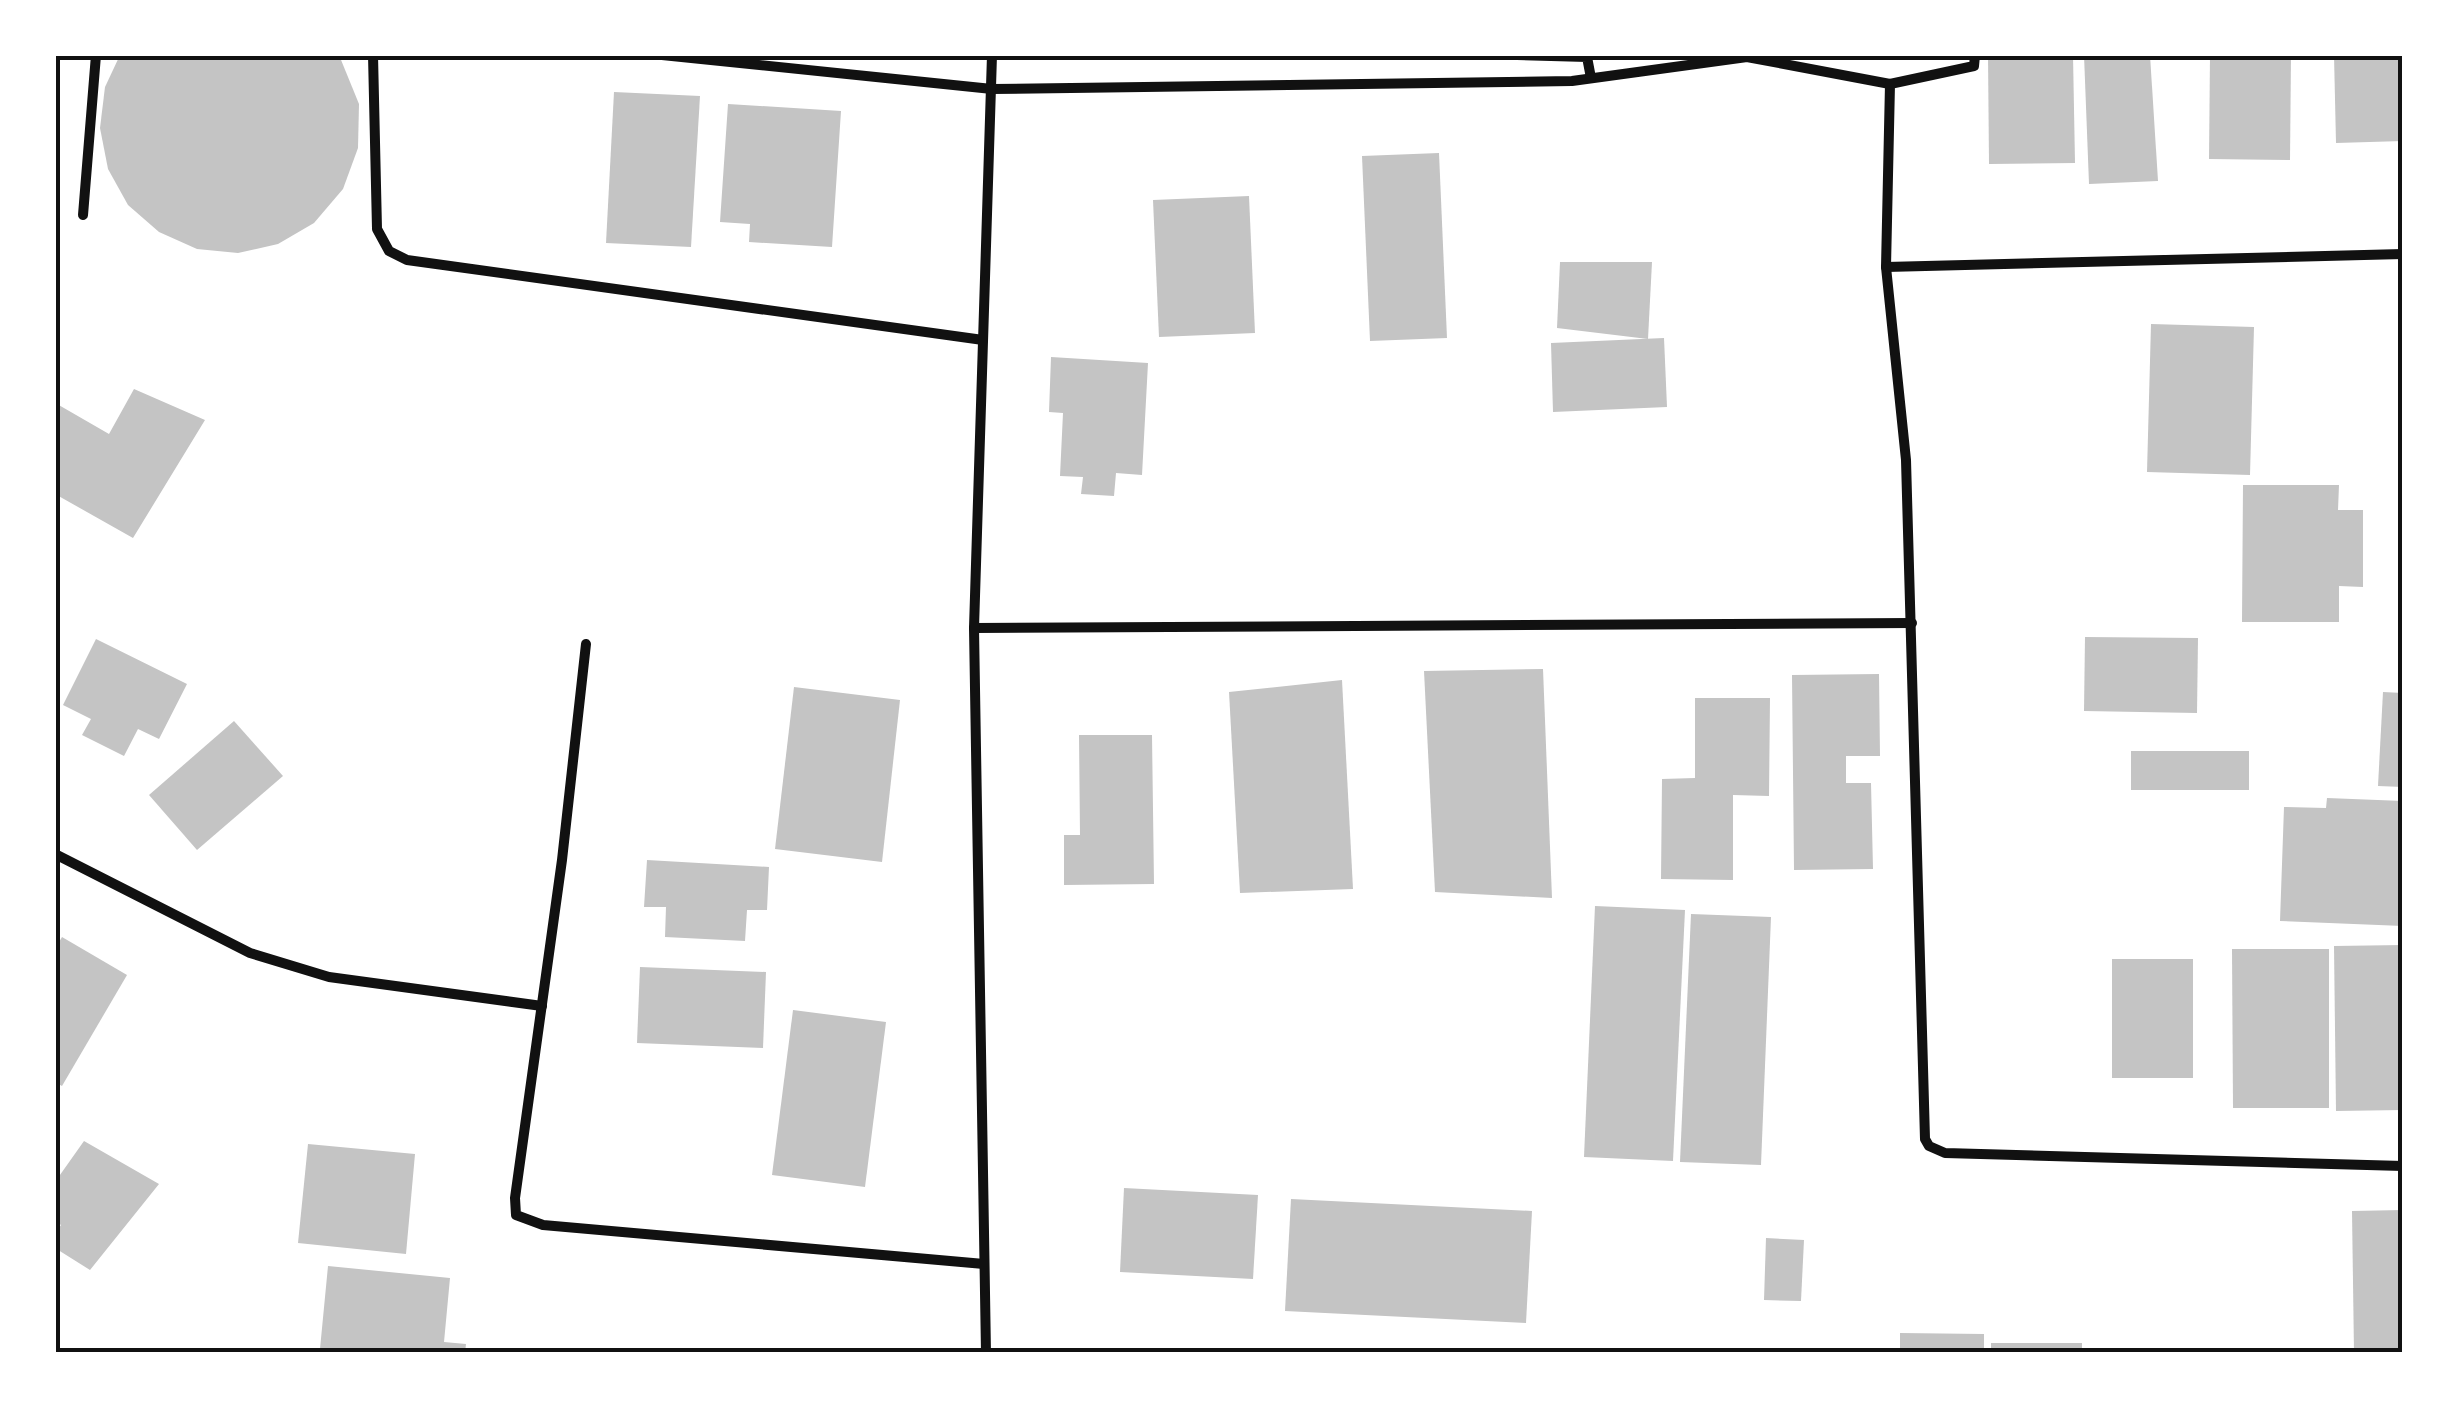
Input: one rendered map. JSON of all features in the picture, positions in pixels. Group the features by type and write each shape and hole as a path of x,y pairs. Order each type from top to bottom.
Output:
{"street":[{"path":"83,215 96,55"},
{"path":"372,55 377,229 389,251 407,260 983,340"},
{"path":"662,55 992,89 1591,78 1748,57 1890,84 1974,66 1975,55"},
{"path":"986,1353 974,628 992,55"},
{"path":"1517,55 1587,57 1591,78"},
{"path":"1890,84 1886,267 1906,460 1923,1124 1930,1146 1944,1152 2403,1166"},
{"path":"1886,267 2403,254"},
{"path":"974,628 1912,623"},
{"path":"586,644 562,860 515,1198 516,1215 542,1225 984,1264"},
{"path":"55,854 250,953 329,976 542,1006"}],"building":[{"path":"120,55 339,55 359,104 358,148 343,189 314,223 278,244 238,253 197,249 159,232 128,205 108,169 100,128 105,87"},
{"path":"1988,55 2073,55 2075,163 1989,164"},
{"path":"2084,55 2150,55 2158,181 2089,184"},
{"path":"2210,55 2291,55 2290,160 2209,159"},
{"path":"2334,55 2403,55 2403,141 2336,143"},
{"path":"614,92 700,96 691,247 606,243"},
{"path":"728,104 841,111 832,247 749,242 750,224 720,222"},
{"path":"1439,153 1447,338 1370,341 1362,156"},
{"path":"1249,196 1255,333 1159,337 1153,200"},
{"path":"1560,262 1652,262 1648,339 1557,328"},
{"path":"2151,324 2254,327 2250,475 2147,472"},
{"path":"1664,338 1667,407 1553,412 1551,343"},
{"path":"1051,357 1148,363 1142,475 1116,473 1114,496 1081,494 1083,477 1060,476 1063,413 1049,412"},
{"path":"134,389 205,420 133,538 55,494 55,406 109,434"},
{"path":"2243,485 2339,485 2338,510 2363,510 2363,587 2339,586 2339,622 2242,622"},
{"path":"2085,637 2198,638 2197,713 2084,711"},
{"path":"96,639 187,684 159,739 138,729 124,756 82,735 91,719 63,705"},
{"path":"1543,669 1552,898 1435,892 1424,671"},
{"path":"1879,674 1880,756 1846,756 1846,783 1871,783 1873,869 1794,870 1792,675"},
{"path":"1342,680 1353,889 1240,893 1229,692"},
{"path":"794,687 900,700 882,862 775,849"},
{"path":"2383,692 2403,693 2403,787 2378,786"},
{"path":"1695,698 1770,698 1769,796 1733,795 1733,880 1661,879 1662,779 1695,778"},
{"path":"234,721 283,776 197,850 149,795"},
{"path":"1079,735 1152,735 1154,884 1064,885 1064,835 1080,835"},
{"path":"2131,751 2249,751 2249,790 2131,790"},
{"path":"2327,798 2403,801 2403,926 2280,921 2284,807 2326,808"},
{"path":"647,860 769,867 767,910 747,910 745,941 665,937 666,907 644,907"},
{"path":"1595,906 1685,910 1673,1161 1584,1157"},
{"path":"1691,914 1771,917 1761,1165 1680,1162"},
{"path":"62,937 127,975 62,1086 55,1082 55,949"},
{"path":"2403,945 2403,1110 2336,1111 2334,946"},
{"path":"2232,949 2329,949 2329,1108 2233,1108"},
{"path":"2112,959 2193,959 2193,1078 2112,1078"},
{"path":"640,967 766,972 763,1048 637,1043"},
{"path":"793,1010 886,1022 865,1187 772,1175"},
{"path":"84,1141 159,1184 90,1270 55,1248 55,1234 61,1225 55,1221 55,1182"},
{"path":"308,1144 415,1154 406,1254 298,1243"},
{"path":"1124,1188 1258,1195 1253,1279 1120,1272"},
{"path":"1291,1199 1532,1211 1526,1323 1285,1311"},
{"path":"2403,1210 2403,1353 2354,1353 2352,1211"},
{"path":"1766,1238 1804,1240 1801,1301 1764,1300"},
{"path":"328,1266 450,1278 444,1342 466,1344 465,1353 355,1353 320,1349"},
{"path":"1900,1333 1984,1334 1984,1353 1900,1353"},
{"path":"1991,1343 2082,1343 2082,1353 1991,1353"}]}
